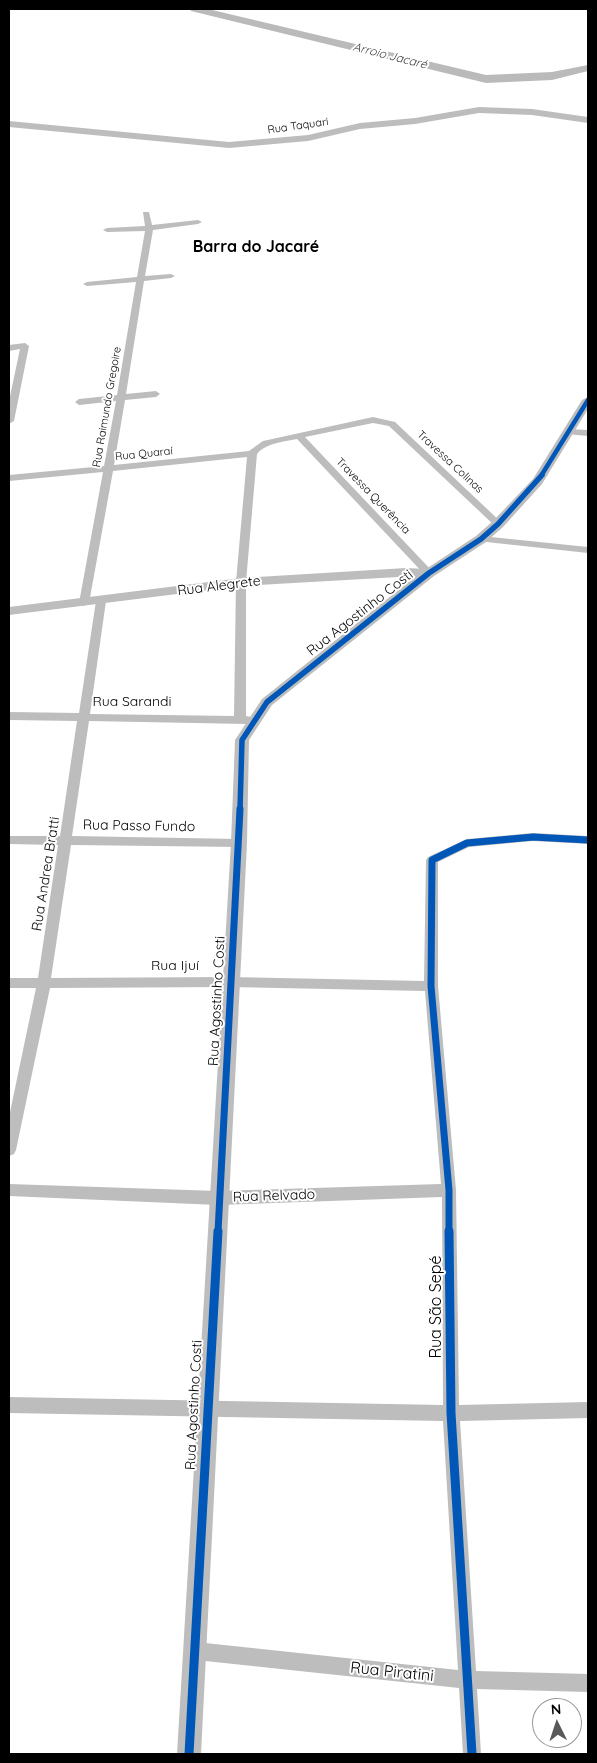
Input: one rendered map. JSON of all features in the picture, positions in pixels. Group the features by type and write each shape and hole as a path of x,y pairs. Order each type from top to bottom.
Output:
{"street":[{"name":"Rua Taquari","path":"9,124 229,145 308,138 360,126 415,121 479,110 522,112 588,120"},
{"name":"Rua Raimundo Gregoire","path":"84,603 149,228 146,214"},
{"path":"107,230 149,228 198,222"},
{"path":"87,284 171,276"},
{"path":"9,348 25,346 10,409 9,421"},
{"path":"80,402 156,394"},
{"name":"Rua Agostinho Costi","path":"189,1754 196,1651 206,1409 239,843 242,740 247,720 429,573 481,539 498,524 538,481 588,400"},
{"name":"Travessa Colinas","path":"299,436 373,420 392,424 498,524"},
{"path":"569,432 588,433"},
{"path":"247,720 241,582 252,454 257,448 266,443 299,436"},
{"name":"Travessa Querência","path":"299,436 429,573"},
{"name":"Rua Quaraí","path":"9,478 252,454"},
{"path":"481,539 588,550"},
{"name":"Rua Alegrete","path":"9,611 241,582 406,572 429,573"},
{"name":"Rua Andrea Bratti","path":"9,1150 44,983 67,840 101,601"},
{"name":"Rua Sarandi","path":"9,716 247,720"},
{"name":"Rua São Sepé","path":"472,1754 451,1413 449,1190 431,986 432,860 467,843 533,837 588,840"},
{"name":"Rua Passo Fundo","path":"9,840 239,843"},
{"name":"Rua Ijuí","path":"9,983 230,982 431,986"},
{"name":"Rua Relvado","path":"9,1190 218,1198 449,1190"},
{"path":"9,1405 451,1413 588,1410"},
{"name":"Rua Piratini","path":"196,1651 467,1680 588,1683"}],"waterway":[{"name":"Arroio Jacaré","path":"195,9 486,79 552,76 588,68"}],"cycle path":[{"path":"189,1754 239,843 242,740 267,702 429,573 481,539 498,524 538,481 588,400"},
{"path":"472,1754 451,1413 449,1190 431,986 432,860 467,843 533,837 588,840"}],"district":[{"name":"Barra do Jacaré","path":"256,247"}]}
